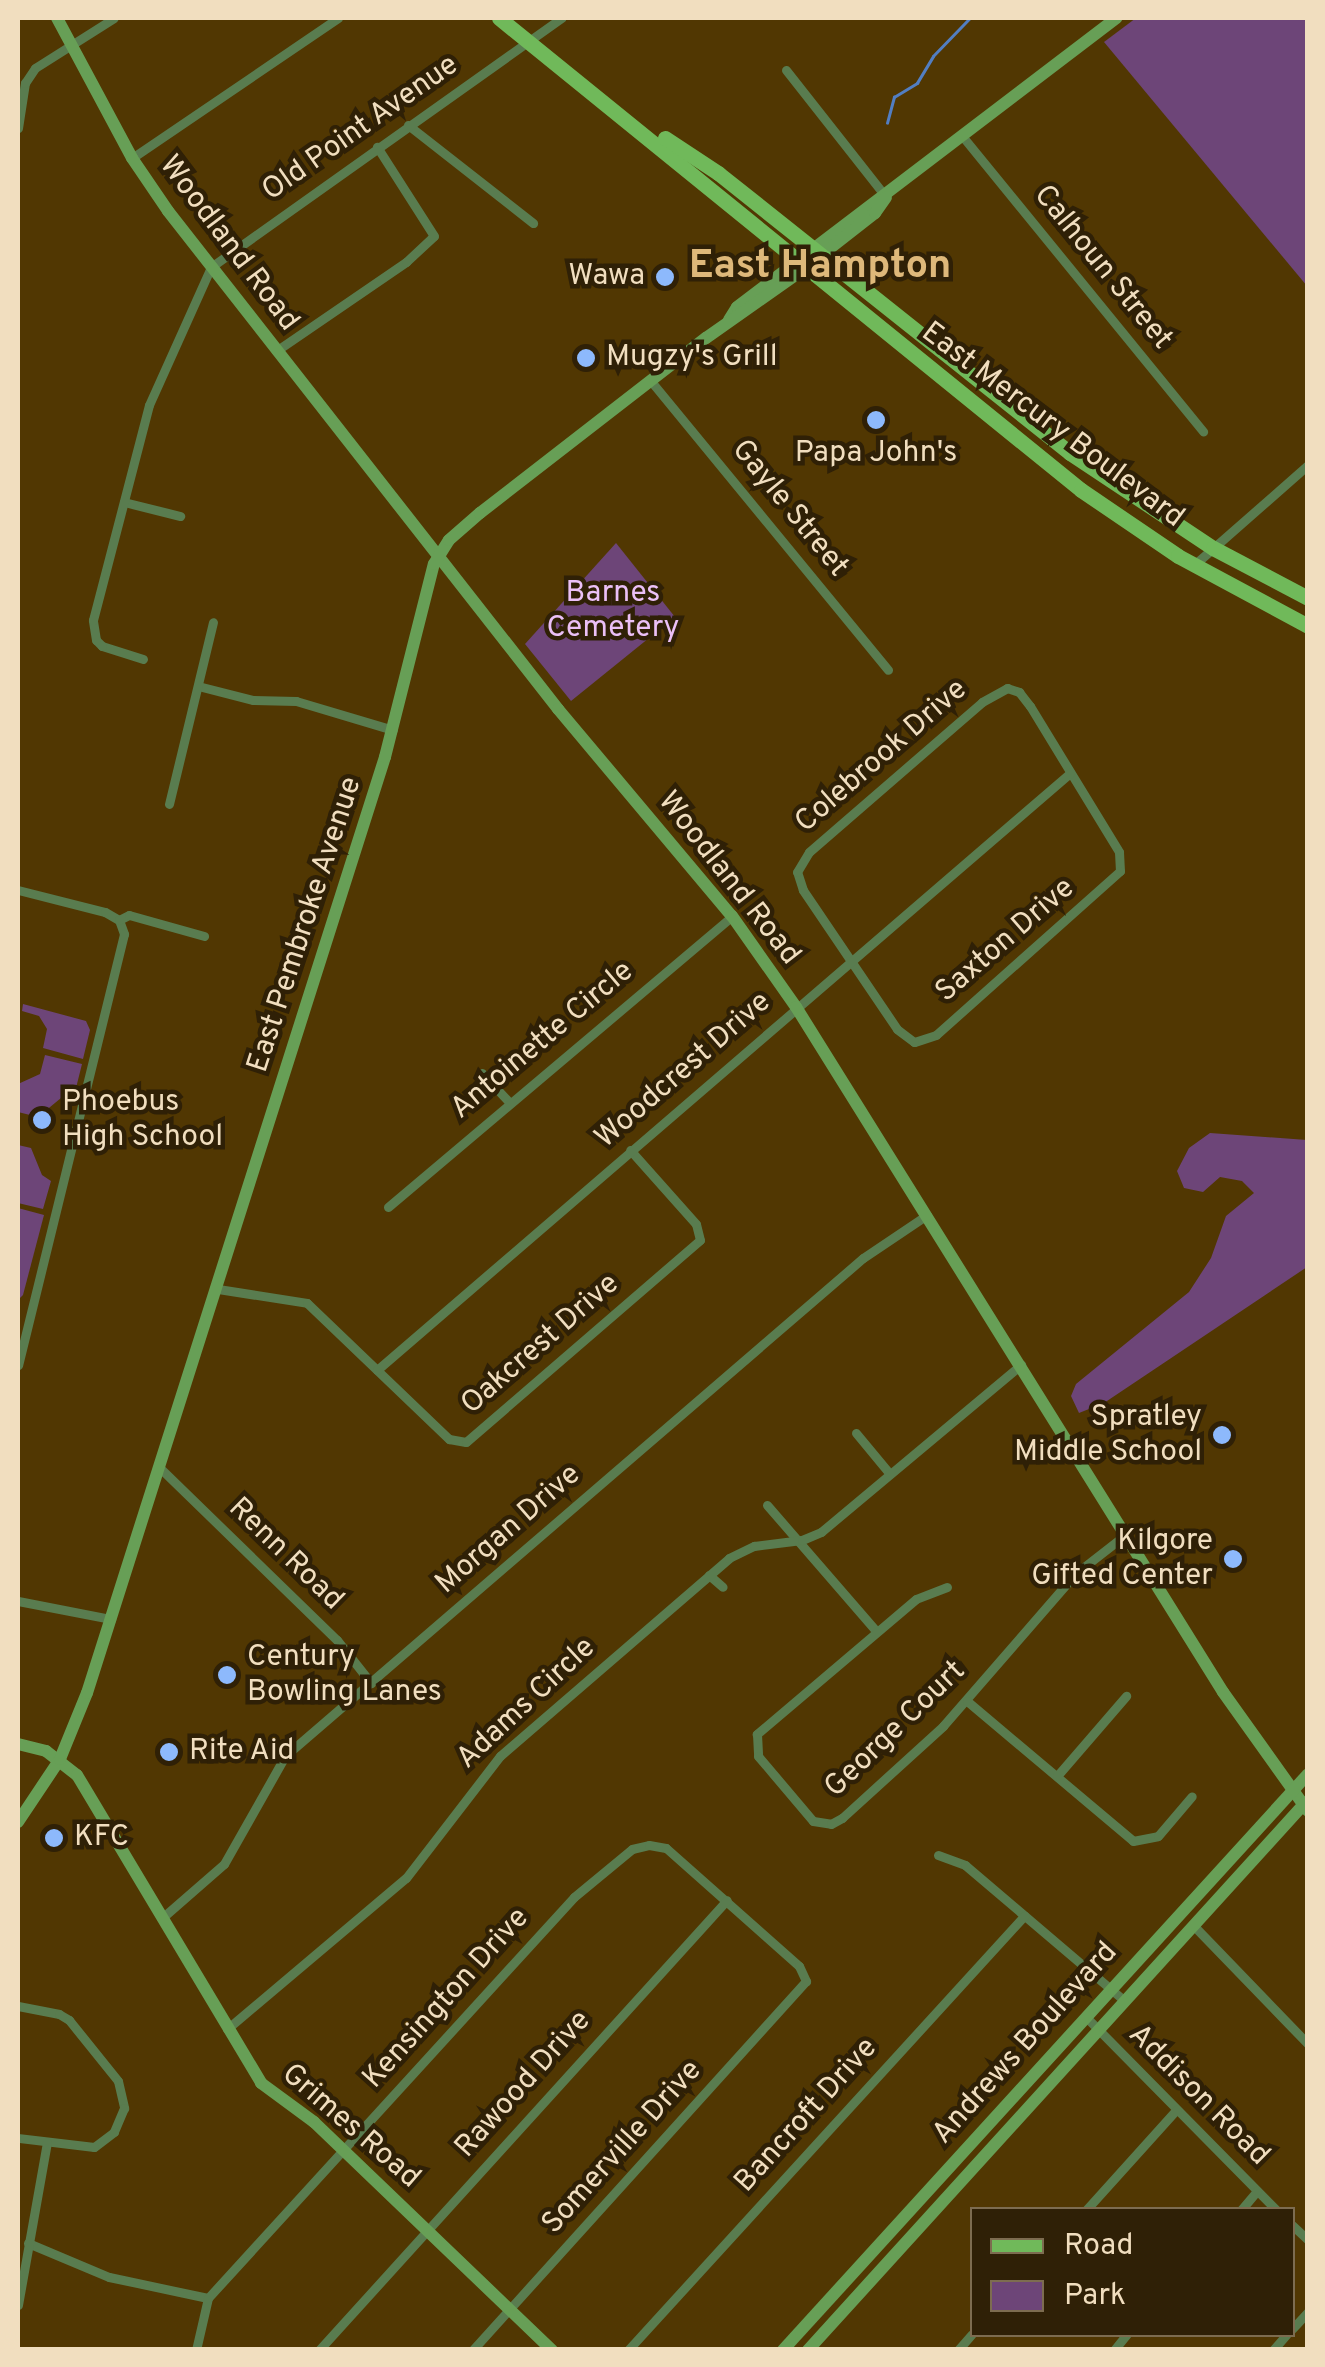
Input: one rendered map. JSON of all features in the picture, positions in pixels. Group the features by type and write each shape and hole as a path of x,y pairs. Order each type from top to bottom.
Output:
{"main road":[{"name":"Woodland Road","path":"57,18 132,158 211,267 438,556 732,916 796,1008 927,1215 1222,1692 1306,1806"},
{"name":"East Mercury Boulevard","path":"499,18 533,38 816,253 1026,421 1213,548 1308,598"},
{"name":"East Mercury Boulevard","path":"514,18 801,265 1081,490 1194,565 1308,626"},
{"name":"East Pembroke Avenue","path":"18,1822 60,1760 111,1619 392,730 422,598 438,556 468,522 726,322 743,316 886,197 1116,18"},
{"path":"18,1744 39,1748 60,1760"},
{"name":"Grimes Road","path":"60,1760 77,1775 264,2086 303,2113 344,2150 552,2350"},
{"name":"Andrews Boulevard","path":"784,2350 1308,1774"},
{"name":"Andrews Boulevard","path":"808,2350 1306,1806"}],"street":[{"path":"18,128 30,73 114,18"},
{"path":"132,158 338,18"},
{"name":"Old Point Avenue","path":"211,267 562,18"},
{"path":"786,70 886,197"},
{"path":"408,126 533,222"},
{"name":"Calhoun Street","path":"962,137 1202,431"},
{"path":"276,351 406,262 434,236 377,148"},
{"path":"143,660 102,646 92,630 149,405 211,267"},
{"name":"Gayle Street","path":"650,380 888,670"},
{"path":"1194,565 1308,465"},
{"path":"124,502 180,516"},
{"path":"169,804 214,622"},
{"path":"198,686 259,700 296,700 392,730"},
{"name":"Colebrook Drive","path":"852,962 803,890 797,872 803,859 982,702 1007,688 1025,698 1070,773"},
{"name":"Saxton Drive","path":"852,962 897,1029 914,1042 936,1036 1113,881 1122,866 1119,852 1070,773"},
{"name":"Woodcrest Drive","path":"377,1370 1070,773"},
{"path":"18,890 105,912 119,920 124,943 18,1365"},
{"path":"119,920 130,915 204,936"},
{"name":"Antoinette Circle","path":"388,1207 508,1101 732,916"},
{"path":"482,1073 508,1101"},
{"name":"Oakcrest Drive","path":"218,1289 307,1303 449,1439 466,1442 697,1244 700,1234 696,1224 630,1150"},
{"name":"Morgan Drive","path":"162,1918 224,1864 280,1762 863,1258 927,1215"},
{"name":"Adams Circle","path":"227,2029 406,1878 500,1756 709,1576 748,1548 802,1540 826,1528 1021,1365"},
{"path":"856,1434 890,1474"},
{"name":"Renn Road","path":"160,1468 336,1640 371,1682"},
{"path":"768,1505 802,1540 876,1631"},
{"name":"George Court","path":"947,1587 916,1599 755,1739 761,1762 814,1821 831,1824 842,1818 967,1701 1074,1574 1125,1536"},
{"path":"709,1576 723,1587"},
{"path":"18,1601 111,1619"},
{"path":"1057,1776 1126,1696"},
{"path":"967,1701 1138,1842 1158,1836 1192,1796"},
{"name":"Kensington Drive","path":"196,2350 208,2298 574,1897 624,1854 649,1845 673,1852 727,1900"},
{"path":"938,1855 965,1866 1125,2000"},
{"name":"Somerville Drive","path":"474,2350 800,1991 806,1978 799,1966 727,1900"},
{"name":"Rawood Drive","path":"319,2350 727,1900"},
{"name":"Bancroft Drive","path":"628,2350 1024,1916"},
{"path":"1193,1925 1308,2044"},
{"path":"18,2006 64,2016 123,2092 123,2117 102,2144 86,2148 18,2138"},
{"name":"Addison Road","path":"1086,2017 1273,2207"},
{"path":"1089,2207 1176,2110"},
{"path":"18,2306 47,2143"},
{"path":"1243,2207 1257,2191"},
{"path":"28,2242 109,2277 208,2298"}],"green space":[{"path":"1136,18 1307,18 1307,286 1104,42"},
{"name":"Barnes Cemetery","path":"616,543 675,617 571,701 525,644"},
{"path":"23,1004 86,1021 90,1030 83,1059 43,1048 47,1029 39,1016 22,1011"},
{"path":"45,1055 82,1064 74,1096 61,1098 38,1117 18,1112 18,1084 40,1074"},
{"path":"1210,1133 1307,1140 1307,1267 1104,1403 1079,1413 1071,1396 1076,1384 1189,1292 1211,1258 1226,1216 1254,1193 1242,1181 1220,1177 1203,1192 1184,1188 1177,1171 1189,1148"},
{"path":"18,1145 31,1148 42,1175 51,1181 43,1209 18,1203"},
{"path":"18,1208 44,1215 23,1295 18,1300"}],"waterway":[{"path":"887,123 894,97 917,83 933,56 970,18"}],"place":[{"name":"Wawa","path":"665,277"},
{"name":"Mugzy's Grill","path":"586,358"},
{"name":"Papa John's","path":"876,420"},
{"name":"Phoebus High School","path":"42,1120"},
{"name":"Spratley Middle School","path":"1222,1435"},
{"name":"Kilgore Gifted Center","path":"1233,1559"},
{"name":"Century Bowling Lanes","path":"227,1675"},
{"name":"Rite Aid","path":"169,1752"},
{"name":"KFC","path":"54,1838"}],"district":[{"name":"East Hampton","path":"820,267"}]}
